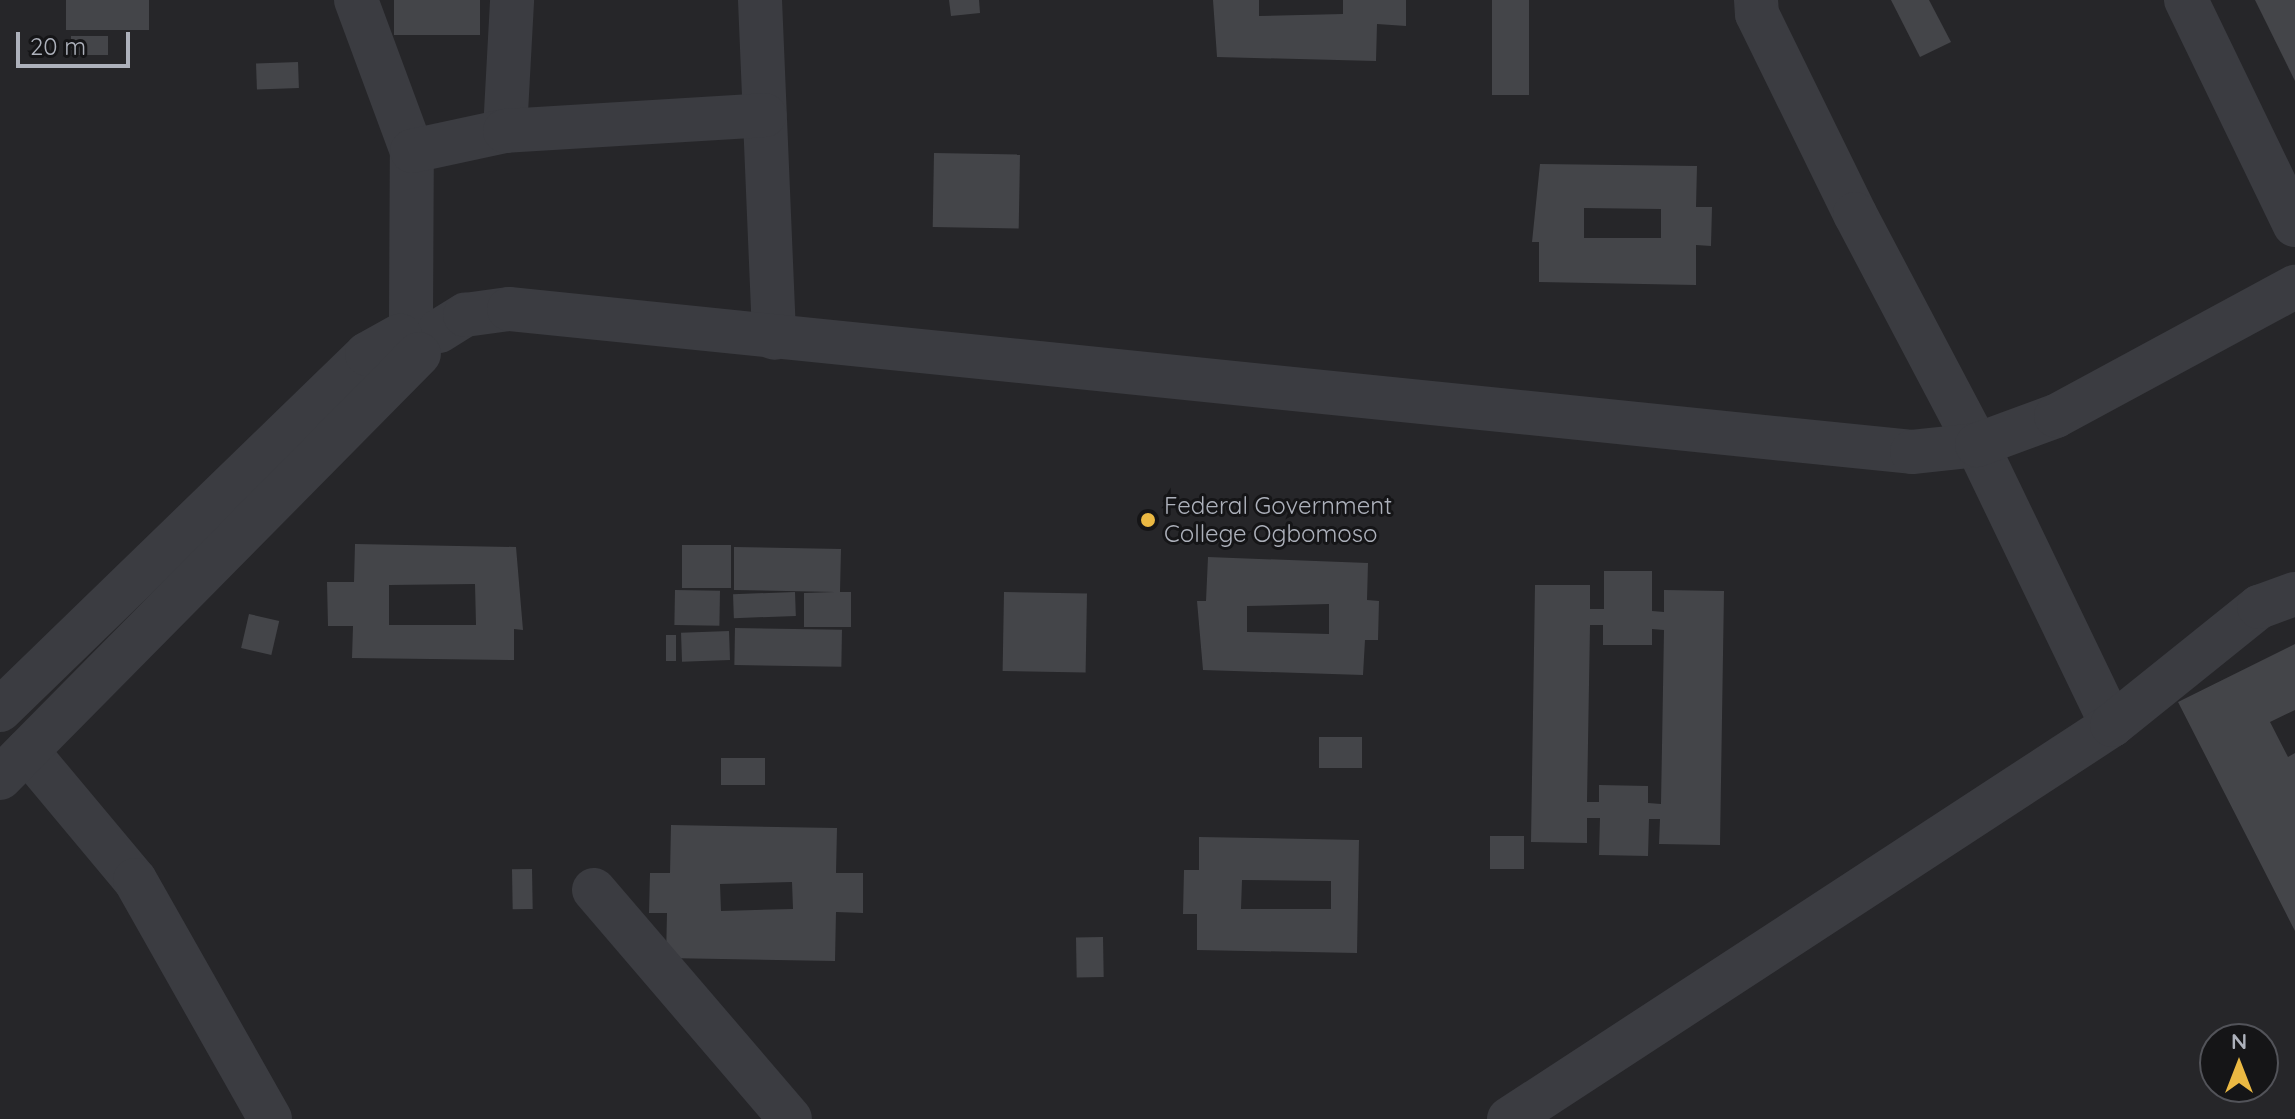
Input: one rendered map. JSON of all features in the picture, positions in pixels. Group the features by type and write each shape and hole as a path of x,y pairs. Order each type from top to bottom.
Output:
{"street":[{"path":"270,1119 135,880 14,764 394,386 417,334 412,151 356,0"},
{"path":"505,131 512,0"},
{"path":"760,0 774,338"},
{"path":"1756,0 1757,14 1855,214 1977,445 2112,725"},
{"path":"2186,0 2295,225"},
{"path":"412,151 505,131 765,115"},
{"path":"0,710 367,354 465,315 509,309 1912,452 1977,445 2056,416 2295,287"},
{"path":"1509,1119 2112,725 2259,607 2295,594"},
{"path":"594,890 790,1119"}],"shaded area":[{"name":"Federal Government College Ogbomoso","path":"0,0 2295,0 2295,1119 0,1119"}],"building":[{"path":"66,0 149,0 149,30 66,30"},
{"path":"394,0 480,0 480,35 394,35"},
{"path":"949,0 979,0 980,13 951,16"},
{"path":"1213,0 1259,0 1259,16 1343,14 1343,0 1406,0 1406,26 1377,24 1376,61 1217,57"},
{"path":"1492,0 1529,0 1529,95 1492,95"},
{"path":"1891,0 1929,0 1951,42 1920,57"},
{"path":"2255,0 2295,0 2295,81"},
{"path":"71,36 108,36 108,55 71,55"},
{"path":"298,62 299,88 257,89 256,63"},
{"path":"934,153 1020,155 1019,228 933,227"},
{"path":"1540,164 1697,166 1696,207 1712,207 1711,246 1696,245 1696,285 1539,282 1539,242 1532,242","holes":["1584,208 1661,209 1661,238 1584,238"]},
{"path":"355,544 516,547 523,630 514,629 514,660 352,658 353,626 328,626 327,582 354,582","holes":["475,584 476,625 389,625 389,585"]},
{"path":"682,545 731,545 731,588 682,588"},
{"path":"734,547 841,549 840,592 851,592 851,627 804,627 804,593 835,592 734,590"},
{"path":"1208,557 1368,563 1367,600 1379,601 1378,640 1365,640 1363,675 1203,670 1197,601 1206,601","holes":["1329,604 1329,634 1247,632 1247,606"]},
{"path":"1604,571 1652,571 1652,611 1664,612 1664,590 1724,591 1720,845 1659,844 1660,819 1649,819 1648,856 1599,855 1600,818 1587,818 1587,843 1531,842 1535,585 1590,585 1590,609 1604,609","holes":["1590,625 1603,625 1603,645 1652,645 1652,629 1664,630 1661,804 1648,803 1648,786 1599,785 1599,802 1587,802"]},
{"path":"675,590 720,591 719,626 674,625"},
{"path":"795,592 796,616 734,618 733,594"},
{"path":"1004,592 1087,593 1086,672 1003,671"},
{"path":"249,614 279,621 271,655 241,648"},
{"path":"735,628 842,630 841,667 734,665"},
{"path":"729,631 730,660 682,662 681,633"},
{"path":"666,635 676,635 676,661 666,661"},
{"path":"2295,644 2295,710 2270,722 2288,757 2295,753 2295,931 2178,702"},
{"path":"1319,737 1362,737 1362,768 1319,768"},
{"path":"721,758 765,758 765,785 721,785"},
{"path":"671,825 837,828 836,873 863,873 863,913 836,912 835,961 666,958 667,913 649,913 650,873 670,873","holes":["792,882 793,909 721,911 720,884"]},
{"path":"1490,836 1524,836 1524,869 1490,869"},
{"path":"1199,837 1359,840 1357,953 1197,950 1197,914 1183,914 1184,870 1199,870","holes":["1242,880 1331,881 1331,909 1241,909"]},
{"path":"512,869 532,869 533,909 513,909"},
{"path":"1076,937 1103,937 1104,977 1077,977"}],"place":[{"name":"Federal Government College Ogbomoso","path":"1148,520"}]}
